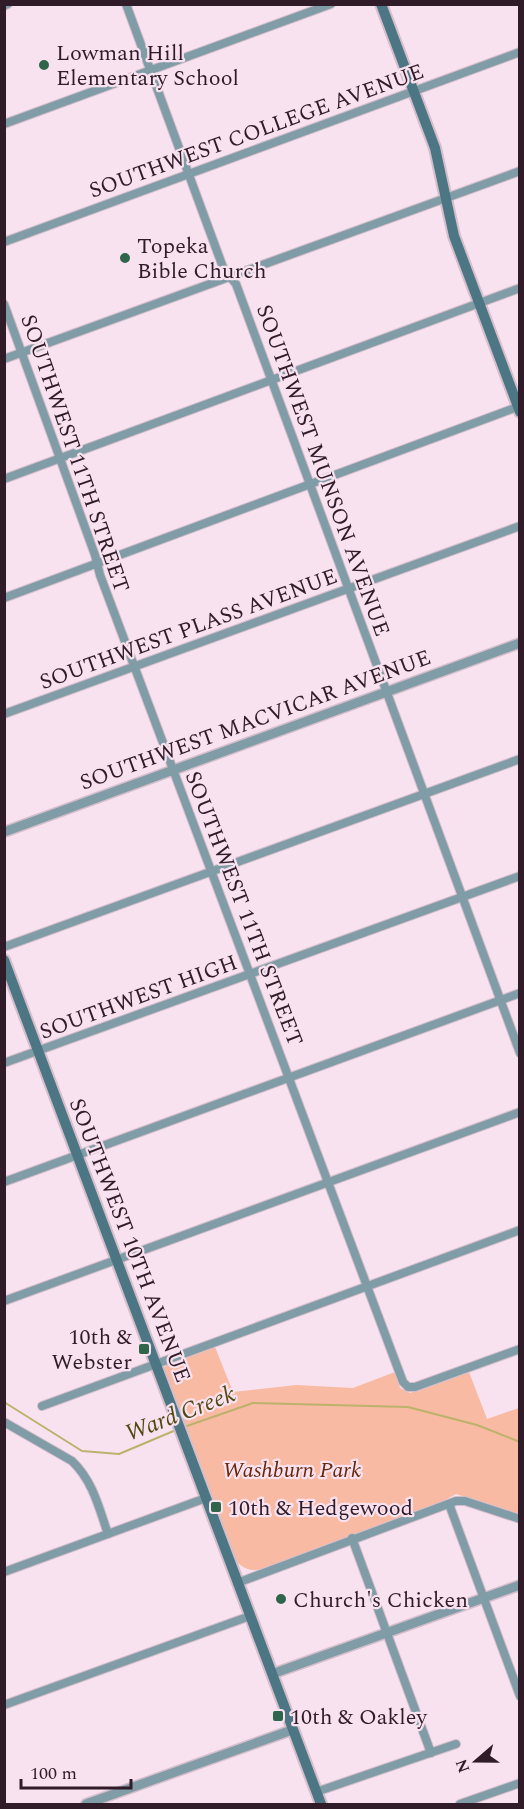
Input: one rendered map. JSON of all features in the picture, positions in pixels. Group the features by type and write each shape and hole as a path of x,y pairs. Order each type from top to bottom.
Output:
{"main road":[{"path":"381,4 435,148 454,236 519,408"},
{"name":"SOUTHWEST 10TH AVENUE","path":"4,960 321,1804"}],"street":[{"name":"SOUTHWEST MUNSON AVENUE","path":"126,4 224,270 236,284 388,691 519,1053"},
{"path":"4,124 331,4"},
{"name":"SOUTHWEST COLLEGE AVENUE","path":"4,242 519,52"},
{"path":"4,359 519,171"},
{"path":"4,479 519,288"},
{"name":"SOUTHWEST 11TH STREET","path":"4,304 173,770 403,1382 408,1387 415,1387 519,1349"},
{"path":"4,598 310,483 519,408"},
{"name":"SOUTHWEST PLASS AVENUE","path":"4,714 519,526"},
{"name":"SOUTHWEST MACVICAR AVENUE","path":"4,832 519,643"},
{"path":"4,947 519,759"},
{"name":"SOUTHWEST HIGH","path":"4,1063 519,876"},
{"path":"4,1182 519,993"},
{"path":"4,1301 519,1112"},
{"path":"42,1406 519,1230"},
{"path":"4,1422 79,1467 90,1484 108,1534"},
{"path":"4,1572 206,1497"},
{"path":"237,1583 352,1538 449,1504 465,1501 519,1519"},
{"path":"449,1504 519,1696"},
{"path":"352,1538 431,1753"},
{"path":"272,1674 519,1585"},
{"path":"4,1705 250,1616"},
{"path":"86,1804 292,1730"},
{"path":"316,1792 456,1744"},
{"path":"460,1804 519,1783"}],"green space":[{"name":"Washburn Park","path":"215,1347 233,1392 296,1385 353,1388 395,1372 400,1388 410,1393 469,1372 487,1419 519,1408 519,1515 456,1494 434,1506 261,1569 250,1570 243,1567 235,1559 164,1368 168,1363"}],"waterway":[{"name":"Ward Creek","path":"4,1402 82,1451 119,1454 176,1430"},
{"name":"Ward Creek","path":"184,1427 253,1403 408,1407 477,1425 520,1442"}],"place":[{"name":"Lowman Hill Elementary School","path":"44,65"},
{"name":"Topeka Bible Church","path":"125,258"},
{"name":"10th & Webster","path":"144,1349"},
{"name":"10th & Hedgewood","path":"216,1507"},
{"name":"Church's Chicken","path":"281,1599"},
{"name":"10th & Oakley","path":"278,1716"}]}
